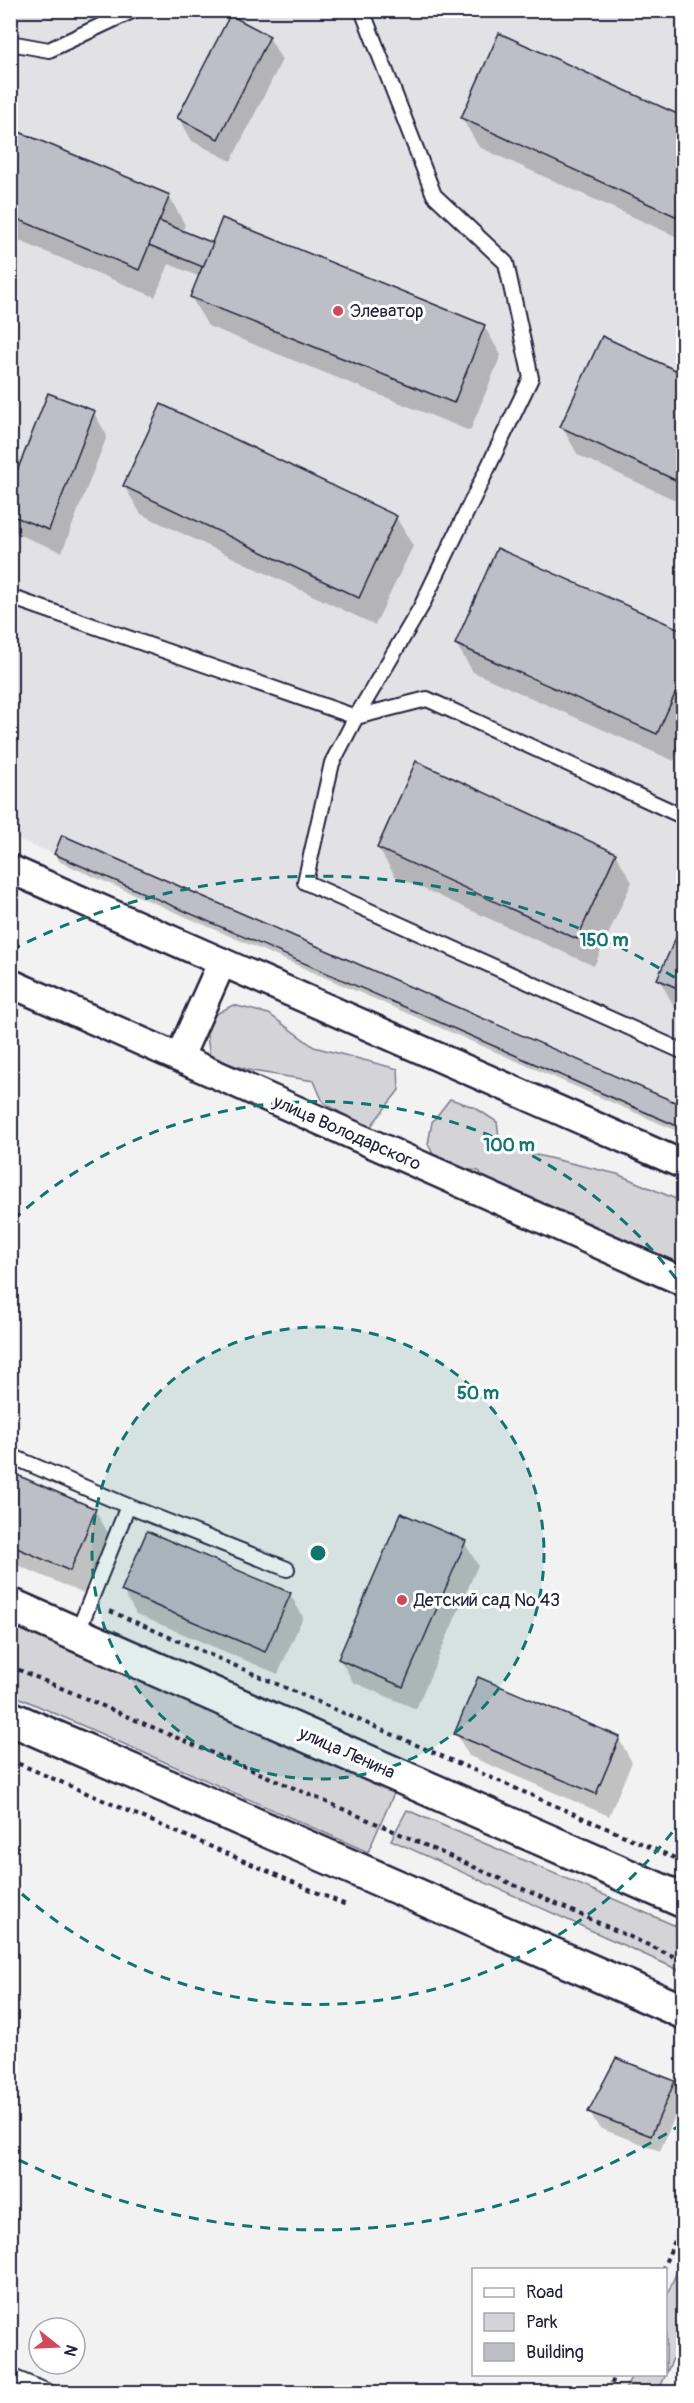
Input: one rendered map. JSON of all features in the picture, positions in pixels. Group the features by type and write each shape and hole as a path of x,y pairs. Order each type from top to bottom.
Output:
{"street":[{"path":"10,869 684,1165"},
{"path":"179,1058 222,962"},
{"name":"улица Володарского","path":"10,983 684,1282"},
{"name":"улица Ленина","path":"10,1605 684,1900"},
{"path":"10,1718 684,2012"}],"lane":[{"path":"10,43 49,50 134,10"},
{"path":"362,10 434,195 507,263 531,378 421,608 356,717 332,763 305,882 684,1052"},
{"path":"10,597 356,717 427,699 684,817"},
{"path":"11,1456 128,1506 287,1569"},
{"path":"77,1634 128,1506"},
{"path":"10,2376 49,2392"}],"path":[{"path":"90,1602 684,1862"},
{"path":"10,1666 380,1825 684,1961"},
{"path":"10,1760 346,1905"},
{"path":"663,2268 684,2220"},
{"path":"608,2392 615,2376"}],"shaded area":[{"path":"10,11 683,11 683,1106 62,835 54,854 11,837"}],"green space":[{"path":"233,1005 269,1014 314,1047 398,1069 399,1090 368,1130 323,1102 314,1081 252,1071 210,1058 205,1020"},
{"path":"450,1099 474,1107 497,1122 500,1144 617,1174 683,1202 683,1266 634,1252 559,1210 500,1193 479,1171 439,1166 428,1144 432,1122"},
{"path":"11,1621 395,1791 368,1852 11,1694"},
{"path":"407,1810 683,1929 683,1972 391,1840"},
{"path":"683,2256 683,2336 667,2372 667,2296"},
{"path":"632,2376 665,2376 658,2392 624,2392"}],"building":[{"path":"230,15 270,36 218,139 177,118"},
{"path":"499,33 684,117 684,220 461,118"},
{"path":"10,128 170,195 139,270 10,216"},
{"name":"Элеватор","path":"222,218 485,325 454,403 190,297"},
{"path":"159,221 213,243 203,267 149,245"},
{"path":"602,336 684,374 684,484 560,427"},
{"path":"48,393 95,411 49,530 10,515 10,489"},
{"path":"161,404 397,516 359,598 123,486"},
{"path":"497,548 684,631 684,674 657,734 455,644"},
{"path":"416,761 616,853 577,939 377,848"},
{"path":"62,835 684,1106 684,1129 54,854"},
{"path":"684,920 684,991 657,979"},
{"path":"10,1472 96,1509 70,1571 10,1545"},
{"name":"Детский сад № 43","path":"401,1513 466,1541 403,1687 338,1659"},
{"path":"147,1531 291,1593 265,1652 121,1591"},
{"path":"478,1677 620,1737 596,1794 454,1734"},
{"path":"616,2058 675,2081 651,2136 588,2112"}],"place":[{"name":"Элеватор","path":"338,311"},
{"name":"Детский сад № 43","path":"402,1600"}]}
